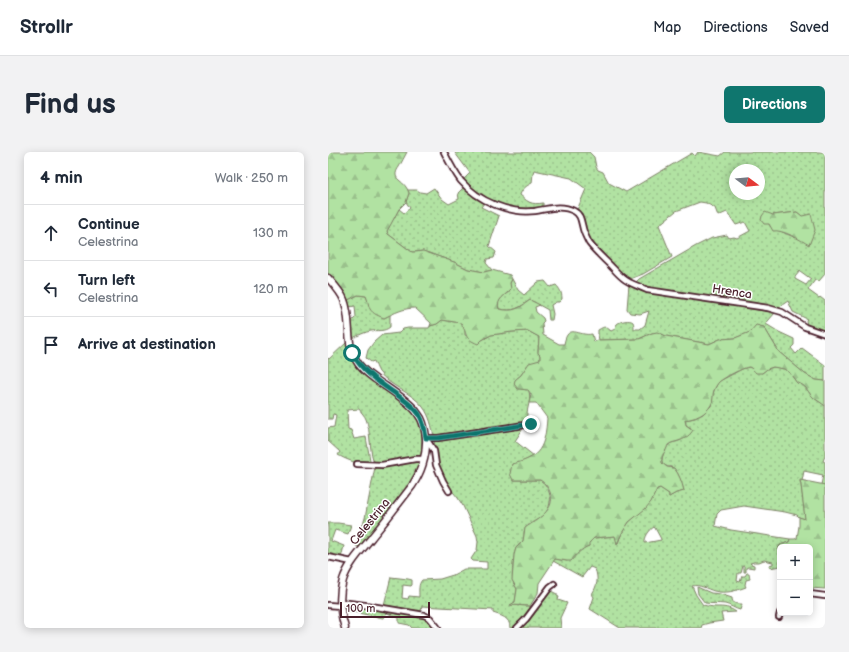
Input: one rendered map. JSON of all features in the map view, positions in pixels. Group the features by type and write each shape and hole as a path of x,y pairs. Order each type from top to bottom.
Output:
{"street":[{"name":"Hrenca","path":"444,152 452,168 471,191 491,203 520,210 534,211 561,207 575,211 579,215 584,233 589,243 622,278 630,283 647,290 761,307 782,312 805,327 825,334"},
{"name":"Celestrina","path":"328,278 340,292 344,300 348,316 350,344 356,361 367,374 415,409 422,421 426,438 424,459 418,476 412,486 352,562 345,576 340,593 340,604 345,628"},
{"path":"426,438 438,438 531,424"},
{"name":"Celestrina","path":"426,438 434,451 436,466 449,492"},
{"path":"357,464 382,466 415,459 424,459"},
{"path":"328,557 352,562"},
{"path":"517,628 554,584"},
{"path":"813,594 825,596"},
{"path":"328,605 364,604 424,615 430,618 438,628"}],"green space":[{"path":"328,152 407,152 397,170 396,175 397,178 404,184 409,193 406,202 399,209 387,231 388,234 412,252 423,251 454,262 468,269 484,272 492,270 510,275 512,279 510,283 511,289 500,300 498,306 499,309 516,309 530,300 540,305 535,307 536,312 543,318 544,321 542,323 543,335 559,344 564,344 566,337 571,332 592,334 594,342 598,340 639,339 657,332 666,336 709,344 720,339 735,338 750,332 756,325 764,327 779,352 805,374 816,380 825,381 825,406 814,398 803,385 797,383 789,372 784,369 773,367 762,373 756,373 749,367 746,367 725,378 715,387 713,392 713,400 709,408 703,414 685,420 686,425 693,430 691,433 684,439 668,445 662,457 662,463 667,467 674,468 681,481 684,491 669,497 669,494 660,488 657,489 651,502 629,522 617,544 615,536 594,538 589,543 589,546 581,550 571,561 555,559 539,583 538,593 530,606 510,605 515,602 517,589 512,580 516,548 523,541 525,528 540,518 551,504 550,492 545,484 540,480 513,480 510,474 512,464 529,458 535,454 540,449 545,436 547,418 536,403 529,403 531,394 528,390 518,389 514,384 515,380 521,375 529,363 540,360 540,355 538,353 539,337 528,331 512,332 491,335 478,344 466,336 461,323 442,320 437,324 430,326 431,323 415,308 403,310 384,318 371,311 366,296 358,295 348,300 340,286 328,274"},
{"path":"589,152 594,157 596,167 598,170 603,172 609,183 626,192 692,153 695,156 698,152 720,156 725,152 825,152 825,274 819,281 815,280 808,290 825,301 825,332 807,326 807,319 793,312 788,301 779,308 656,289 635,283 639,279 712,238 727,235 729,238 737,238 750,231 745,222 736,225 727,212 718,216 715,208 706,203 700,202 676,211 659,225 672,257 643,274 628,279 602,255 589,238 584,228 579,211 577,210 586,189 571,178 534,170 532,183 524,188 520,195 531,203 543,203 543,206 522,208 502,205 474,190 463,180 470,173 455,153","holes":["797,212 802,216 796,238 771,227 769,224 773,215","800,271 811,279 806,285 795,279"]},
{"path":"464,187 485,202 481,207 499,216 489,246 496,252 494,258 487,259 486,263 492,270 484,272 468,269 454,262 423,251 412,252 388,234 387,231 399,209 404,213 410,208 406,202 409,193 407,190 417,190 426,193 434,188 442,199 449,204 459,199 458,193"},
{"path":"765,212 773,215 797,212 802,216 811,214 815,230 809,245 786,233 773,231 769,224 764,224 761,220"},
{"path":"512,279 518,290 524,295 538,282 545,281 550,287 556,285 559,288 562,299 551,305 553,314 552,320 549,320 548,310 530,300 516,309 499,309 498,303 502,297 509,292"},
{"path":"629,284 648,291 775,313 766,324 794,339 794,345 791,348 796,354 802,348 825,365 825,381 816,380 805,374 779,352 764,327 735,338 720,339 709,344 666,336 659,333 652,333 639,339 599,340 598,330 604,327 611,331 615,329 618,323 623,321 632,321 634,329 640,329 645,325 649,311 640,314 630,313 627,309"},
{"path":"358,295 366,296 371,309 384,318 390,315 390,327 388,329 366,332 353,338 352,321 356,317 355,306 349,307 348,300"},
{"path":"442,320 461,323 465,330 465,335 482,340 491,335 528,331 539,337 538,352 540,355 540,360 527,366 521,375 515,380 523,389 528,389 529,392 530,398 527,420 525,422 434,437 429,418 423,407 413,397 389,382 378,371 374,361 371,362 366,358 368,350 382,335 399,333 403,329 408,328 429,328"},
{"path":"346,343 351,358 356,366 369,379 403,403 416,418 420,427 422,440 421,455 389,463 375,463 372,455 368,424 359,409 347,410 348,429 351,430 354,439 366,437 370,460 368,463 357,463 338,455 340,452 328,441 328,428 334,427 336,415 333,414 332,419 328,419 328,358 329,359"},
{"path":"749,367 762,373 767,369 774,367 784,369 789,372 797,383 803,385 814,398 825,406 825,456 823,461 825,462 825,485 821,485 823,475 804,471 802,481 800,481 805,519 785,512 744,506 721,510 717,514 715,526 731,530 790,539 789,542 777,544 777,567 770,568 769,565 773,564 773,562 764,560 750,563 754,565 754,568 746,568 746,572 744,572 743,566 741,573 738,573 737,581 740,582 742,576 749,573 750,579 746,580 746,587 734,591 723,592 714,591 700,586 692,586 703,605 731,609 736,612 721,613 723,621 702,625 701,628 620,628 590,609 594,597 592,594 597,582 595,569 590,567 582,577 553,561 555,559 567,561 585,547 589,546 588,543 594,538 615,536 618,543 629,522 654,495 657,489 660,488 669,494 669,497 684,491 676,470 667,467 662,463 662,458 667,447 671,443 682,439 691,428 686,425 685,420 695,418 703,414 711,406 713,393 718,382 742,369","holes":["654,527 661,540 645,543 646,537"]},
{"path":"524,427 515,441 534,456 522,462 512,464 513,480 540,480 547,487 550,495 550,503 545,513 543,516 526,527 523,541 516,548 514,555 512,578 517,589 515,602 511,605 530,606 531,610 516,628 510,628 510,624 507,619 493,613 493,610 422,606 421,611 384,605 391,577 412,580 411,586 403,585 402,598 408,599 409,596 419,597 419,586 422,580 440,579 453,575 464,569 487,569 487,562 473,561 471,559 477,550 477,536 463,506 445,482 441,474 434,441 449,437"},
{"path":"417,461 419,463 417,469 408,486 360,547 356,546 365,518 375,467 387,467"},
{"path":"800,480 825,485 825,589 813,588 813,544 783,544 789,542 790,539 797,538 799,517 805,519"},
{"path":"328,523 351,525 348,534 335,530 331,541 344,546 341,558 328,555"},
{"path":"697,587 711,593 732,598 734,603 742,604 740,610 725,604 705,603 698,594"},
{"path":"549,590 557,594 559,597 558,600 567,603 560,618 561,628 519,628"},
{"path":"344,604 427,618 435,628 412,628 409,625 399,623 399,618 387,613 383,618 348,611 344,610"}],"route":[{"path":"352,353 356,361 367,374 415,409 422,421 426,438 438,438 531,424"}]}
